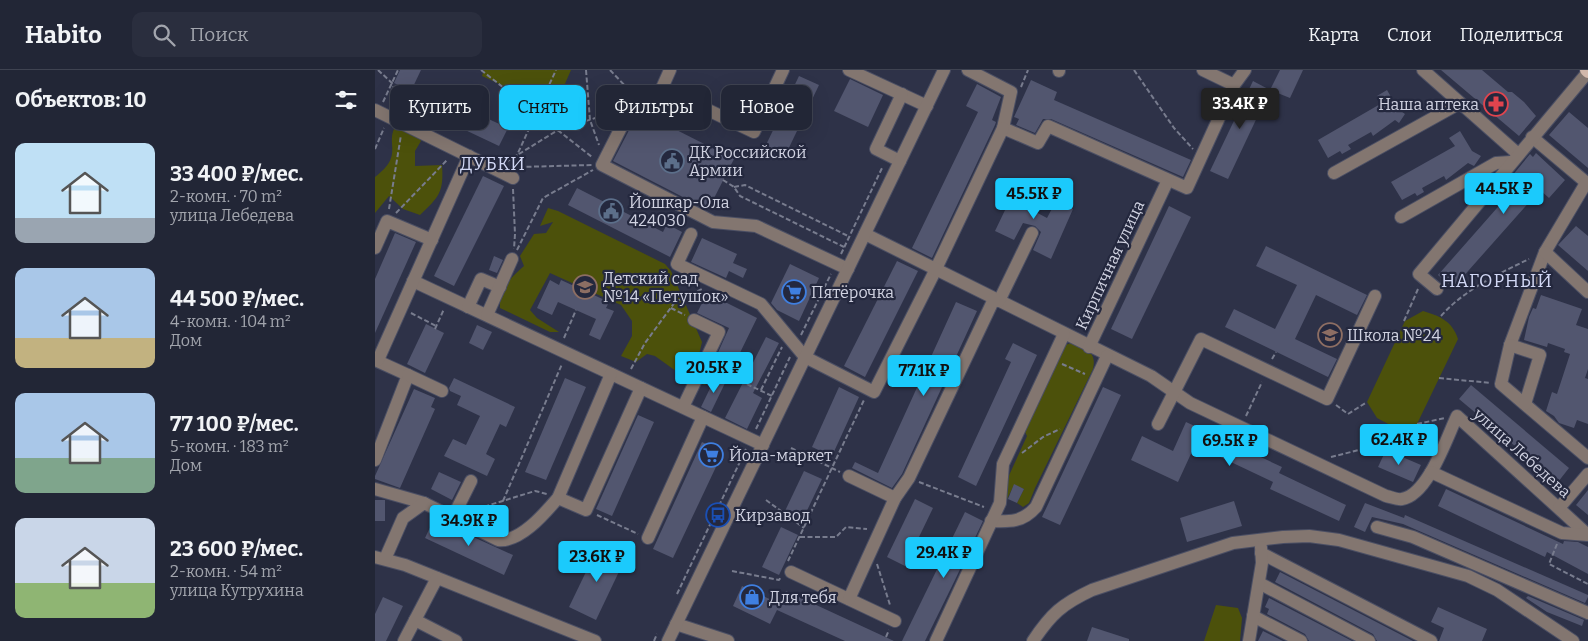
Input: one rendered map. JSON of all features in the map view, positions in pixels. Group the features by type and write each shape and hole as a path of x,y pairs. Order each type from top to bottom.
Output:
{"street":[{"path":"663,85 670,70"},
{"path":"711,111 754,132 783,70"},
{"path":"849,70 927,106"},
{"path":"663,637 676,624 757,442 805,357 848,269 895,159 927,106 944,70"},
{"path":"691,234 677,264 761,304 805,357 874,392 936,270 1003,128 1011,92 968,70"},
{"path":"1203,70 1234,85"},
{"path":"1003,128 1038,143 1048,126 1187,188 1234,85 1245,70"},
{"path":"1423,70 1460,103 1515,158"},
{"path":"1437,289 1419,274 1587,71"},
{"path":"895,159 876,149 902,94"},
{"path":"1334,173 1460,103"},
{"path":"377,111 390,118"},
{"path":"415,130 513,178"},
{"path":"620,130 602,165 713,222 756,226 848,269"},
{"path":"1533,137 1587,184 1545,252 1510,345 1501,384 1588,458"},
{"path":"442,391 377,360 469,156"},
{"path":"1401,217 1496,163 1515,158"},
{"name":"Кирпичная улица","path":"1168,180 1089,347 1151,376 1190,403 1387,496 1402,499 1414,494 1431,472"},
{"path":"375,248 387,221 432,240"},
{"path":"849,600 895,498 909,478 996,300 1032,233"},
{"path":"861,237 936,270 1089,347"},
{"path":"1545,252 1588,292"},
{"path":"487,315 512,259"},
{"path":"468,307 481,278 500,287"},
{"path":"413,281 468,307 565,347 611,374 757,442"},
{"path":"1159,424 1201,339 1327,399 1375,296"},
{"path":"683,407 719,332 694,320"},
{"name":"Кирпичная улица","path":"936,641 1000,503 1003,464 1063,334"},
{"path":"1510,345 1540,355 1525,404"},
{"path":"994,516 1013,522 1030,514 1036,507 1107,356"},
{"path":"375,489 424,503 498,540 505,541 521,533 559,498 611,374"},
{"path":"375,460 408,375"},
{"path":"559,498 586,510 641,388"},
{"path":"1457,416 1431,472 1562,533 1588,535"},
{"name":"улица Лебедева","path":"1457,416 1588,535"},
{"path":"648,538 703,417"},
{"path":"1559,508 1588,474"},
{"path":"849,476 895,498"},
{"path":"453,517 471,481"},
{"path":"424,503 403,518 380,558 437,578 565,635 595,641"},
{"path":"1377,527 1413,537 1588,613"},
{"path":"1033,641 1049,616 1072,599 1091,590 1233,542 1261,546 1309,536 1339,540 1467,576 1497,590 1573,641"},
{"path":"1249,641 1259,583 1261,546"},
{"path":"1261,546 1431,641"},
{"path":"786,572 895,620"},
{"path":"404,641 437,578"},
{"path":"1259,583 1369,641"},
{"path":"1253,616 1301,641"},
{"path":"415,620 456,641"},
{"path":"676,624 728,641"}],"path":[{"path":"378,70 392,84"},
{"path":"377,111 398,70"},
{"path":"481,70 500,85"},
{"path":"549,85 556,70"},
{"path":"586,70 591,120 600,148 602,165"},
{"path":"610,70 621,85"},
{"path":"1134,70 1174,128 1201,158"},
{"path":"586,122 596,118"},
{"path":"375,149 385,127"},
{"path":"387,221 402,130"},
{"path":"528,130 512,168 602,165"},
{"path":"495,169 558,130 602,165"},
{"path":"387,221 457,150"},
{"path":"761,391 792,341 836,262 882,168 895,159"},
{"path":"512,259 543,198 602,165"},
{"path":"512,259 515,234 513,178"},
{"path":"723,180 734,187 740,196 844,247"},
{"path":"734,187 745,185 849,236 861,237"},
{"path":"1441,316 1455,301 1501,272 1545,252"},
{"path":"1405,320 1422,277"},
{"path":"625,380 645,343 675,302 704,288"},
{"path":"401,308 435,327 450,298"},
{"path":"671,308 694,320"},
{"path":"503,501 565,347 576,310"},
{"path":"675,597 757,442 771,396 792,341"},
{"path":"1241,427 1276,352"},
{"path":"1052,359 1096,380"},
{"path":"704,364 771,396"},
{"path":"1439,378 1501,384"},
{"path":"732,570 779,580 786,572 804,528 869,389"},
{"path":"1327,399 1349,414 1367,402"},
{"path":"1417,424 1457,416"},
{"path":"1003,464 1034,446 1043,437 1075,425"},
{"path":"1313,462 1379,445 1403,432"},
{"path":"791,448 849,476"},
{"path":"909,478 994,516"},
{"path":"453,517 535,491 559,498"},
{"path":"766,500 804,528"},
{"path":"586,510 648,538"},
{"path":"800,537 835,537 846,527 870,530 882,527"},
{"path":"1562,533 1549,564 1588,584"},
{"path":"876,557 895,620"},
{"path":"654,641 663,637"}],"green space":[{"path":"484,70 571,70 564,85 502,85 482,76"},
{"path":"393,131 415,131 421,141 415,151 415,166 442,165 442,182 439,193 420,215 403,209 389,196 375,213 375,177 390,162"},
{"name":"Детский сад №14 «Петушок»","path":"548,208 558,211 665,264 671,271 702,342 698,359 709,377 705,385 687,379 655,356 647,354 636,362 621,356 632,336 632,321 621,305 550,273 530,310 537,318 559,332 550,332 500,308 501,295 506,284 524,266 520,256 534,234 546,233 553,222 540,226"},
{"path":"1423,311 1445,320 1458,339 1417,424 1403,432 1377,418 1367,402 1405,321"},
{"path":"1071,343 1092,355 1093,369 1029,503 1023,507 1017,503 1024,489 1014,485 1007,499 1006,482 1027,436 1023,428 1060,347"},
{"path":"1216,605 1238,608 1242,618 1240,641 1204,641"}],"building":[{"path":"400,70 421,70 414,85 398,85 394,83"},
{"path":"1280,70 1303,70 1290,98 1270,90"},
{"path":"1441,70 1482,70 1508,92 1512,92 1524,102 1536,116 1519,136"},
{"path":"799,76 819,85 812,100 812,85 795,85"},
{"path":"850,79 883,95 868,127 834,111"},
{"path":"1031,80 1057,92 1054,100 1191,160 1183,177 1051,119 1043,119 1035,133 1016,125 1019,119 1014,117"},
{"path":"1253,81 1270,90 1228,179 1210,171"},
{"path":"977,84 1001,97 992,120 996,122 932,258 912,248 978,112 966,106"},
{"path":"1387,90 1398,109 1405,114 1399,123 1395,120 1373,136 1371,132 1348,145 1351,149 1342,154 1340,151 1328,158 1318,140 1382,103 1377,96"},
{"path":"1569,112 1588,128 1588,168 1549,135"},
{"path":"489,119 499,124 499,130 507,130 499,146 465,130 489,130"},
{"name":"ДК Российской Армии","path":"629,130 677,130 734,159 708,210 613,161"},
{"path":"773,130 797,130 785,156 765,147"},
{"path":"1460,131 1472,151 1481,156 1474,166 1468,163 1446,180 1444,176 1422,188 1424,192 1417,196 1415,193 1402,200 1391,182 1455,146 1449,138"},
{"path":"1536,153 1565,180 1549,198 1540,190 1453,288 1438,275 1519,183 1512,176 1530,154 1533,157"},
{"path":"483,176 504,186 454,286 434,276"},
{"path":"1019,181 1039,191 1030,209 1047,218 1056,201 1073,209 1051,259 1033,250 1041,232 1035,226 1023,223 1014,240 995,231"},
{"path":"577,188 663,232 667,224 682,232 670,257 568,205"},
{"path":"1169,206 1191,217 1132,339 1111,329"},
{"path":"1576,226 1588,236 1588,271 1558,245"},
{"path":"395,233 416,242 375,333 375,279"},
{"path":"702,238 737,254 733,263 747,269 743,278 729,271 726,278 691,262"},
{"path":"1266,246 1367,295 1357,315 1316,295 1295,339 1337,359 1328,377 1225,327 1234,309 1275,329 1297,285 1256,266"},
{"path":"494,256 503,260 497,273 489,270"},
{"path":"897,261 918,271 865,377 844,366"},
{"name":"Пятёрочка","path":"790,264 819,278 799,321 777,310 771,303"},
{"path":"550,280 559,285 561,280 609,302 606,308 614,311 600,340 589,335 596,319 558,302 552,315 537,308"},
{"path":"707,293 757,318 734,365 716,357 729,328 697,313"},
{"path":"1541,295 1582,309 1576,325 1588,329 1588,369 1585,378 1588,379 1588,424 1577,420 1574,428 1559,423 1554,416 1546,411 1552,392 1557,394 1570,354 1564,352 1565,349 1548,343 1547,347 1524,340 1529,317 1533,308 1536,309"},
{"path":"956,302 977,311 902,474 892,488 852,468 855,462 878,473"},
{"path":"426,324 444,333 425,373 407,364"},
{"path":"477,325 492,332 483,350 469,343"},
{"path":"766,337 779,343 753,393 762,398 747,429 725,418"},
{"path":"1013,343 1037,355 976,486 958,477 1011,362 1005,359"},
{"path":"716,376 726,381 711,412 701,407"},
{"path":"454,378 515,407 506,427 500,424 486,454 495,459 487,476 444,456 453,439 466,445 480,416 457,405 461,396 450,391 449,388"},
{"path":"565,378 586,387 546,480 525,472"},
{"path":"1471,385 1569,468 1558,482 1459,399"},
{"path":"839,387 859,397 832,456 812,447"},
{"path":"1103,387 1121,395 1060,525 1042,517"},
{"path":"414,389 435,398 431,407 435,409 400,488 375,479 375,476"},
{"path":"638,415 654,422 612,516 596,509"},
{"path":"1186,422 1282,467 1279,473 1346,505 1339,521 1270,489 1273,482 1195,445 1178,482 1131,460 1142,436 1173,451"},
{"path":"702,442 723,452 673,558 653,549"},
{"path":"1386,450 1421,465 1413,482 1378,467"},
{"path":"804,471 822,479 803,519 785,511"},
{"path":"439,472 461,482 452,500 431,489"},
{"path":"1014,484 1024,489 1017,503 1008,499"},
{"path":"1446,489 1563,544 1564,541 1578,542 1588,547 1588,574 1547,552 1545,557 1438,506"},
{"path":"1588,490 1588,515 1576,505"},
{"path":"915,499 933,508 905,566 887,557"},
{"path":"375,500 385,500 385,521 375,521"},
{"path":"1234,501 1242,526 1187,542 1180,518"},
{"path":"1365,503 1404,518 1405,515 1588,595 1588,597 1585,603 1403,524 1372,517 1365,532 1354,527"},
{"path":"965,512 983,521 954,582 925,641 902,641"},
{"path":"434,519 513,555 504,575 425,538"},
{"path":"781,527 798,535 779,575 762,567"},
{"path":"598,547 625,559 596,620 569,607"},
{"path":"1280,572 1413,641 1377,641 1373,634 1275,582"},
{"path":"742,586 780,604 786,591 894,641 845,641 777,610 770,624 733,606"},
{"path":"1528,596 1584,620 1582,626 1547,612 1526,598"},
{"path":"383,597 403,606 386,641 375,641 375,614"},
{"path":"1269,598 1352,641 1309,641 1305,634 1267,614 1269,609 1265,607"},
{"path":"1438,607 1487,629 1482,641 1439,641 1444,628 1431,622"},
{"path":"1092,627 1129,639 1129,641 1087,641"},
{"path":"1263,631 1283,641 1258,641"}],"place":[{"name":"Наша аптека","path":"1496,104"},
{"name":"ДК Российской Армии","path":"672,161"},
{"name":"Йошкар-Ола 424030","path":"611,211"},
{"name":"Детский сад №14 «Петушок»","path":"585,287"},
{"name":"Пятёрочка","path":"794,292"},
{"name":"Школа №24","path":"1330,335"},
{"name":"Йола-маркет","path":"711,455"},
{"name":"Кирзавод","path":"718,515"},
{"name":"Для тебя","path":"752,597"}],"district":[{"name":"ДУБКИ","path":"493,164"},
{"name":"НАГОРНЫЙ","path":"1497,281"}]}
